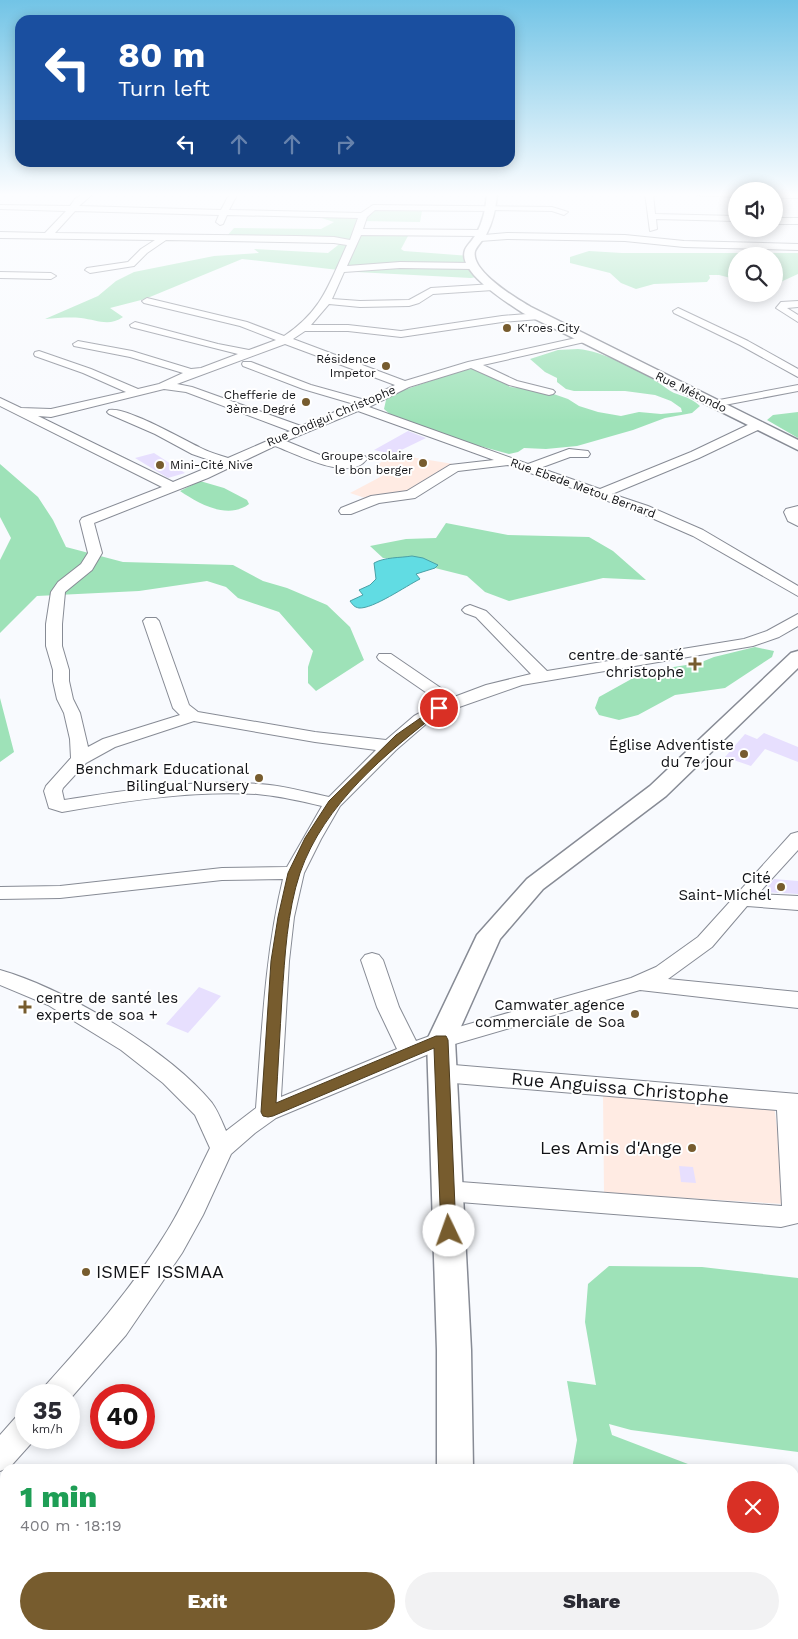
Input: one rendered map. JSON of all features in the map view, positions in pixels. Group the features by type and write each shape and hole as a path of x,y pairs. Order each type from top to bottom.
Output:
{"street":[{"path":"19,411 51,413 163,386 196,372 249,359 303,328 321,309 341,269"},
{"name":"Rue Métondo","path":"475,269 493,287 510,300 798,446"},
{"path":"0,275 51,276"},
{"path":"326,301 360,304 409,303 416,301 431,291 493,287"},
{"path":"147,301 224,318 405,384"},
{"path":"798,304 785,304 781,308 798,319"},
{"path":"678,311 744,343 798,374"},
{"path":"303,328 348,328 401,334 502,319 540,316"},
{"name":"Rue Ebede Metou Bernard","path":"135,325 249,359 299,385 362,406 512,463 643,508 698,533 798,592"},
{"name":"Rue Ondigui Christophe","path":"80,759 80,740 65,699 61,681 61,670 54,646 54,624 58,592 63,585 87,566 95,553 87,521 173,488 274,441 362,406 405,384 472,364 585,339"},
{"path":"78,344 132,354 196,372"},
{"path":"39,354 87,371 137,393"},
{"path":"472,364 513,383 549,392"},
{"path":"163,386 188,389 300,430"},
{"path":"714,404 798,388"},
{"path":"0,401 173,488"},
{"path":"113,412 159,431 196,451 228,462"},
{"path":"602,493 700,453 758,426"},
{"path":"274,441 337,464 355,464 361,459"},
{"path":"527,468 569,453 584,454"},
{"path":"346,511 376,499 410,494 455,468 512,463"},
{"path":"798,510 791,512 793,518 798,522"},
{"path":"470,610 481,614 544,677"},
{"path":"268,1112 278,961 284,917 294,873 311,838 333,803 390,746 420,720 451,702 501,686 747,643 773,634 798,619"},
{"path":"152,621 181,708 194,716 390,746"},
{"path":"385,657 451,702"},
{"path":"455,1464 454,1350 441,1040 489,935 535,884 658,791 798,657"},
{"path":"194,716 121,738 80,759 55,786 53,791 56,804 62,806 173,791 221,789 258,789 333,803"},
{"path":"65,1384 116,1326 173,1245 190,1215 222,1148 246,1126 268,1112 441,1040 639,983 664,972 706,942 742,899 798,838"},
{"path":"0,893 60,892 215,874 294,873"},
{"path":"742,899 798,903"},
{"path":"372,960 388,1007 410,1052"},
{"path":"0,977 56,1000 129,1044 171,1077 204,1110 222,1148"},
{"path":"639,983 798,1000"},
{"name":"Rue Anguissa Christophe","path":"442,1073 793,1102"},
{"path":"447,1191 781,1217 795,1214 793,1102"},
{"path":"0,1457 15,1440"}],"shaded area":[{"path":"393,454 453,464 409,493 365,498 350,493 384,475 374,467"},
{"name":"Les Amis d'Ange","path":"603,1094 774,1106 787,1197 784,1204 604,1193"}],"green space":[{"path":"147,269 217,269 145,299 110,308 123,317 113,322 76,318 45,319 98,296 116,281 134,272"},
{"path":"334,269 478,269 482,276 471,278"},
{"path":"596,269 728,269 728,277 709,275 710,278 707,282 654,284 636,289 621,283 610,273"},
{"path":"783,269 798,269 798,274 783,281"},
{"path":"558,350 588,350 624,364 648,376 670,391 696,402 700,406 692,413 665,418 633,430 577,446 546,449 524,448 509,454 465,442 392,416 384,409 386,400 384,397 459,371 478,368 496,376 510,387 542,390 598,412 621,416 639,412 661,414 682,412 681,408 671,401 655,395 625,391 574,391 566,389 557,382 557,378 545,372 530,359"},
{"path":"798,412 798,438 767,420 773,415"},
{"path":"0,464 38,497 53,520 66,547 123,562 233,565 263,581 287,588 327,605 350,627 364,660 316,691 308,683 308,667 313,651 279,612 238,598 226,587 207,581 139,591 37,596 0,633 0,560 11,538 0,517"},
{"path":"200,481 224,488 247,500 249,504 241,509 223,510 205,505 180,491"},
{"path":"446,523 508,535 589,537 613,551 646,580 603,578 509,601 485,592 467,576 435,568 438,565 412,556 394,559 383,558 370,546 406,539 436,538"},
{"path":"755,647 774,651 772,657 725,688 675,695 638,715 619,720 599,715 595,708 599,697 635,677 661,669 699,663 714,657"},
{"path":"0,698 14,752 0,762"},
{"path":"609,1266 702,1267 798,1278 798,1452 631,1430 609,1424 612,1435 688,1464 573,1464 577,1440 567,1381 596,1385 585,1322 588,1284"}],"water":[{"path":"412,556 423,558 438,565 435,568 416,574 420,579 372,605 359,608 352,604 350,601 363,595 359,590 370,585 376,579 374,563 387,559"}],"building":[{"path":"408,431 426,438 393,454 374,450"},
{"name":"Mini-Cité Nive","path":"154,453 185,473 168,478 135,458"},
{"path":"764,733 798,747 798,762 765,749 751,766 725,757 745,734 757,739"},
{"name":"Cité Saint-Michel","path":"774,879 798,881 798,894 764,892"},
{"path":"199,987 221,996 188,1033 166,1024"},
{"name":"Les Amis d'Ange","path":"679,1166 693,1167 696,1183 681,1182"}],"place":[{"name":"K'roes City","path":"507,328"},
{"name":"Résidence Impetor","path":"386,366"},
{"name":"Chefferie de 3ème Degré","path":"306,402"},
{"name":"Groupe scolaire le bon berger","path":"423,463"},
{"name":"Mini-Cité Nive","path":"160,465"},
{"name":"centre de santé christophe","path":"695,664"},
{"name":"Église Adventiste du 7e jour","path":"744,754"},
{"name":"Benchmark Educational Bilingual Nursery","path":"259,778"},
{"name":"Cité Saint-Michel","path":"781,887"},
{"name":"centre de santé les experts de soa +","path":"25,1007"},
{"name":"Camwater agence commerciale de Soa","path":"635,1014"},
{"name":"Les Amis d'Ange","path":"692,1148"},
{"name":"ISMEF ISSMAA","path":"86,1272"}],"route":[{"path":"439,708 420,720 400,737 333,803 311,838 294,873 284,917 278,961 268,1112 441,1040 449,1231"}]}
